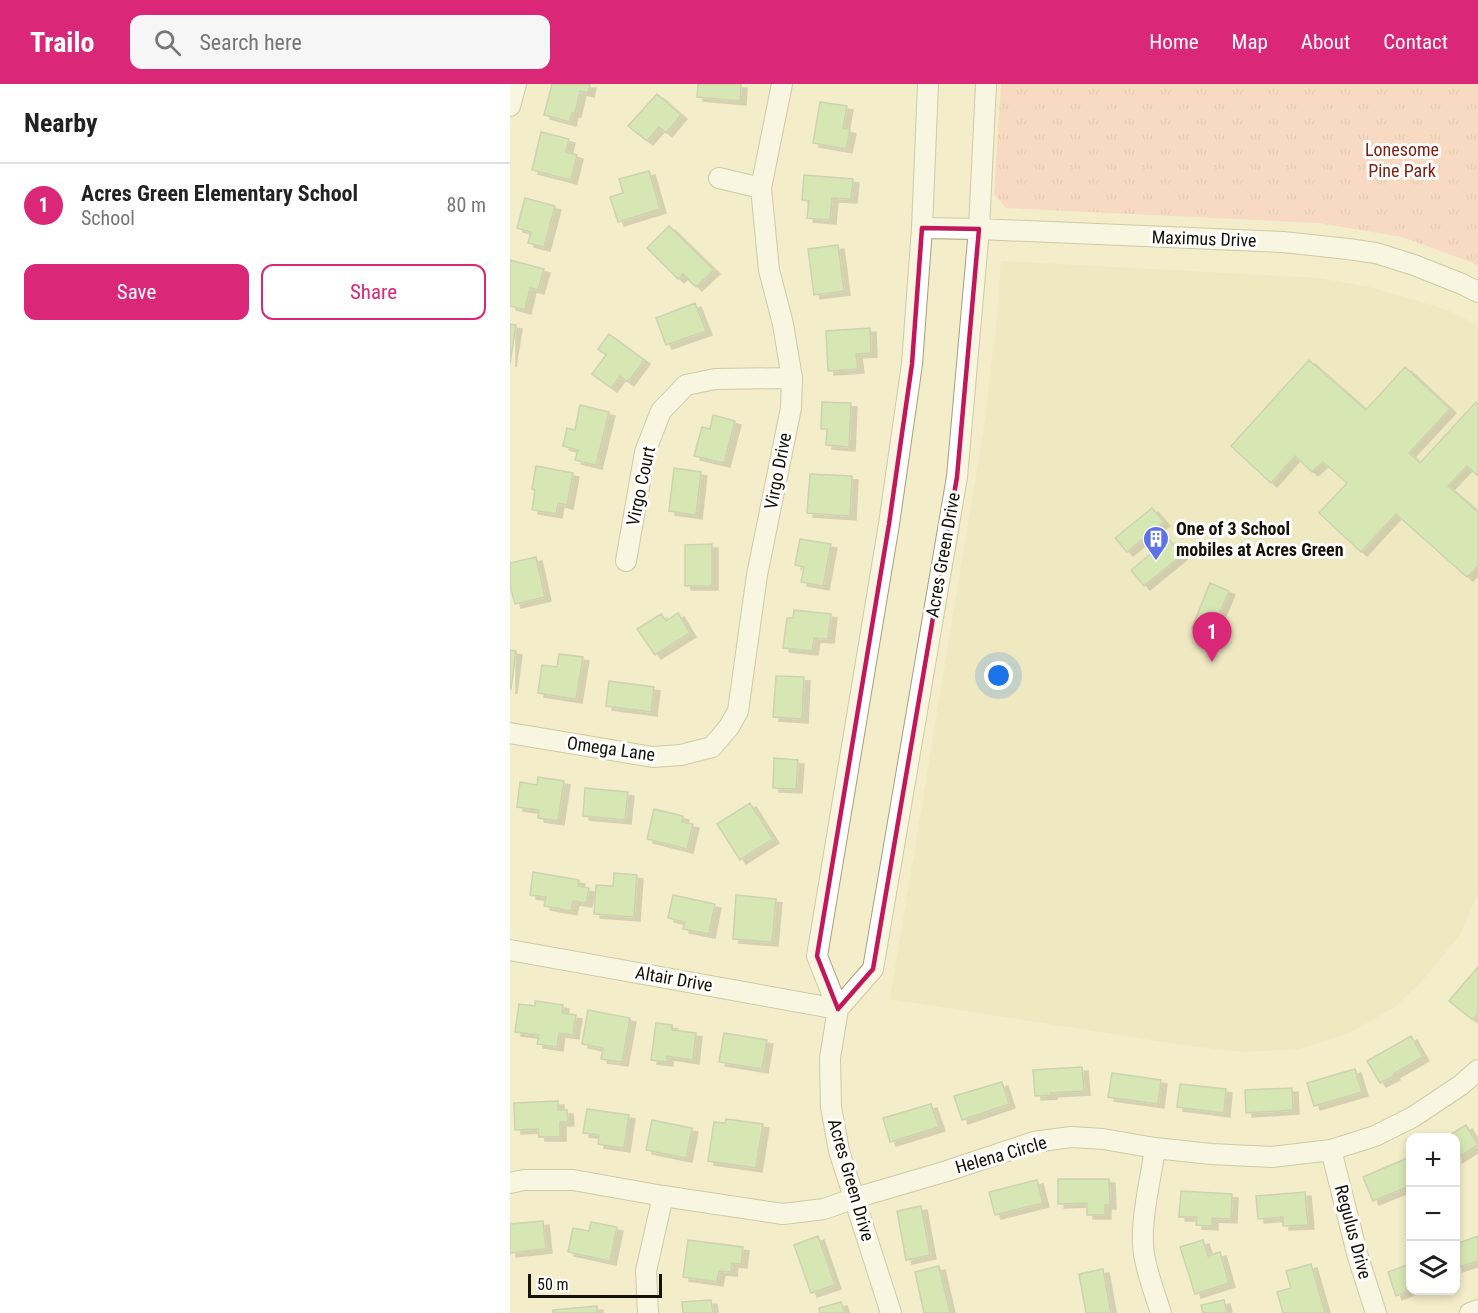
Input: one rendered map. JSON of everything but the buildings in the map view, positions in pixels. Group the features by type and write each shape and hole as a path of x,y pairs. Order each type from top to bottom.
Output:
{"street":[{"path":"510,106 516,84"},
{"name":"Virgo Drive","path":"712,747 729,728 738,711 757,575 791,408 792,378 783,324 769,270 761,188 782,84"},
{"name":"Acres Green Drive","path":"891,1313 839,1151 831,1107 830,1058 837,1009 817,956 890,513 912,364 922,228 928,84"},
{"name":"Acres Green Drive","path":"837,1009 873,969 957,477 979,229 986,84"},
{"path":"719,178 761,188"},
{"name":"Maximus Drive","path":"922,228 1283,242 1348,249 1376,253 1414,265 1478,292"},
{"name":"Virgo Court","path":"626,561 645,452 661,411 686,385 715,379 792,378"},
{"name":"Omega Lane","path":"510,733 653,757 681,755 712,747"},
{"name":"Altair Drive","path":"510,950 837,1009"},
{"name":"Helena Circle","path":"510,1183 524,1180 573,1180 783,1214 824,1209 1034,1142 1071,1137 1103,1139 1211,1154 1272,1157 1331,1150 1375,1136 1413,1117 1461,1085 1478,1070"},
{"path":"1155,1148 1143,1230 1144,1253 1161,1313"},
{"name":"Regulus Drive","path":"1331,1150 1358,1257 1376,1313"},
{"path":"648,1313 646,1271 663,1196"},
{"path":"1470,1313 1478,1310"}],"highlighted area":[{"path":"922,228 979,229 957,477 873,969 838,1009 817,956 889,524 912,364"}],"shaded area":[{"path":"1001,261 1319,278 1369,287 1445,309 1478,325 1478,892 1460,935 1421,982 1395,1007 1349,1033 1299,1049 1242,1052 1183,1045 890,999 983,433 997,319"}],"green space":[{"name":"Lonesome Pine Park","path":"1001,84 1478,84 1478,266 1402,237 1319,223 1006,208 994,194"}],"place":[{"name":"One of 3 School mobiles at Acres Green","path":"1156,562"},
{"name":"Acres Green Elementary School","path":"1212,662"}]}
